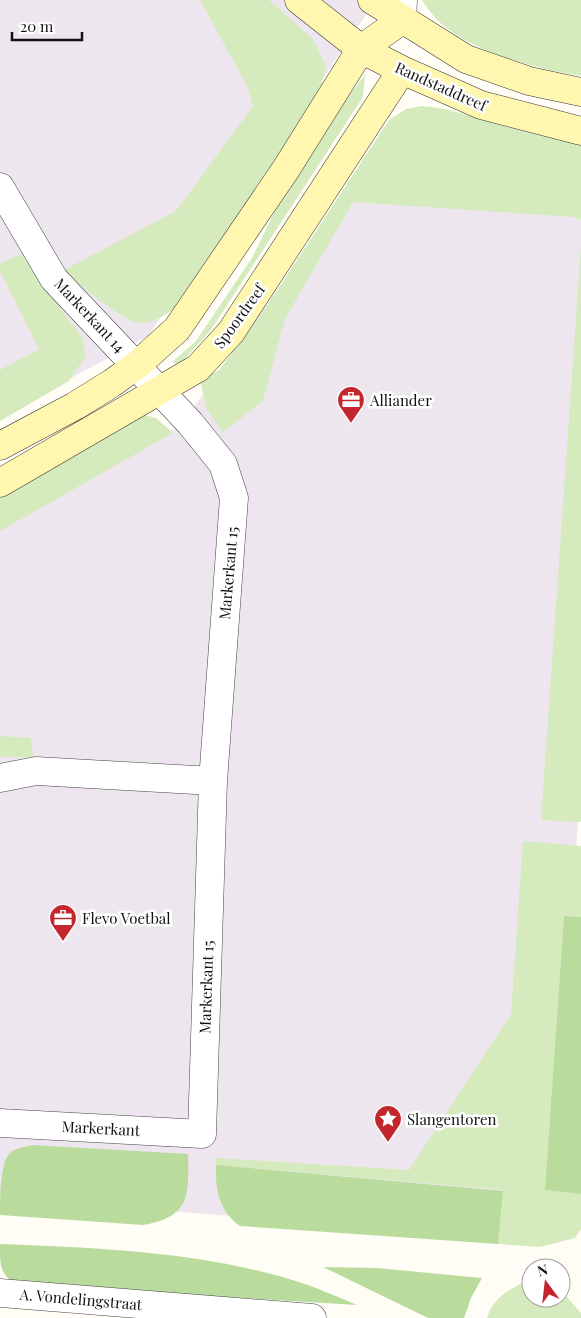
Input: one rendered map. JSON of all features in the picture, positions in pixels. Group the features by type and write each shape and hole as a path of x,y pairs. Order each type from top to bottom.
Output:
{"main road":[{"name":"Randstaddreef","path":"299,0 361,49 402,70 480,106 581,131"},
{"path":"372,0 403,10 466,59 529,81 581,92"},
{"path":"0,446 75,406 137,365 177,329 286,169 361,49 403,10"},
{"path":"402,70 403,10"},
{"name":"Spoordreef","path":"0,483 198,368 231,332 402,70"}],"street":[{"name":"Markerkant 14","path":"0,187 54,279 160,390"},
{"name":"Markerkant 15","path":"160,390 223,464 234,498 213,781 202,1134"},
{"path":"0,778 36,771 213,781"},
{"name":"Markerkant","path":"0,1123 202,1134"},
{"name":"A. Vondelingstraat","path":"0,1293 312,1318"}],"shaded area":[{"path":"0,0 376,0 148,336 0,417"},
{"path":"406,109 581,140 581,748 559,1243 0,1197 0,523 181,425"}],"green space":[{"path":"200,0 269,0 313,39 326,66 320,92 179,305 155,320 137,323 121,315 62,271 176,211 253,106 247,86"},
{"path":"422,0 581,0 581,76 528,65 474,44 458,36 441,23"},
{"path":"365,75 363,97 210,331 179,365 172,362 196,341 252,258 273,215 341,105"},
{"path":"421,106 453,111 523,131 581,141 581,220 574,217 353,202 285,319 263,401 223,432 207,410 200,381 219,370 255,324 389,120 406,109"},
{"path":"581,246 581,822 541,820"},
{"path":"21,254 82,338 86,356 69,381 0,421 0,370 39,349 0,271 0,264"},
{"path":"141,414 156,418 173,433 0,531 0,491"},
{"path":"0,736 31,738 33,757 0,757"},
{"path":"523,841 581,846 581,917 564,916 545,1190 581,1194 581,1229 575,1238 540,1247 498,1244 503,1190 216,1165 216,1158 409,1170 511,1014"},
{"path":"564,916 581,917 581,1194 545,1190"},
{"path":"32,1145 188,1154 188,1182 184,1202 170,1216 143,1225 0,1215 1,1182 7,1158 15,1150"},
{"path":"216,1165 503,1191 498,1244 240,1226 227,1214 220,1199 216,1183"},
{"path":"0,1244 116,1250 233,1265 308,1285 357,1305 16,1284 7,1277 2,1268"},
{"path":"323,1267 377,1268 482,1278 471,1298 464,1318 428,1318"},
{"path":"521,1284 521,1308 571,1308 571,1302 581,1313 581,1318 487,1318 494,1304 510,1289"}],"place":[{"name":"Alliander","path":"351,424"},
{"name":"Flevo Voetbal","path":"63,942"},
{"name":"Slangentoren","path":"388,1143"}]}
